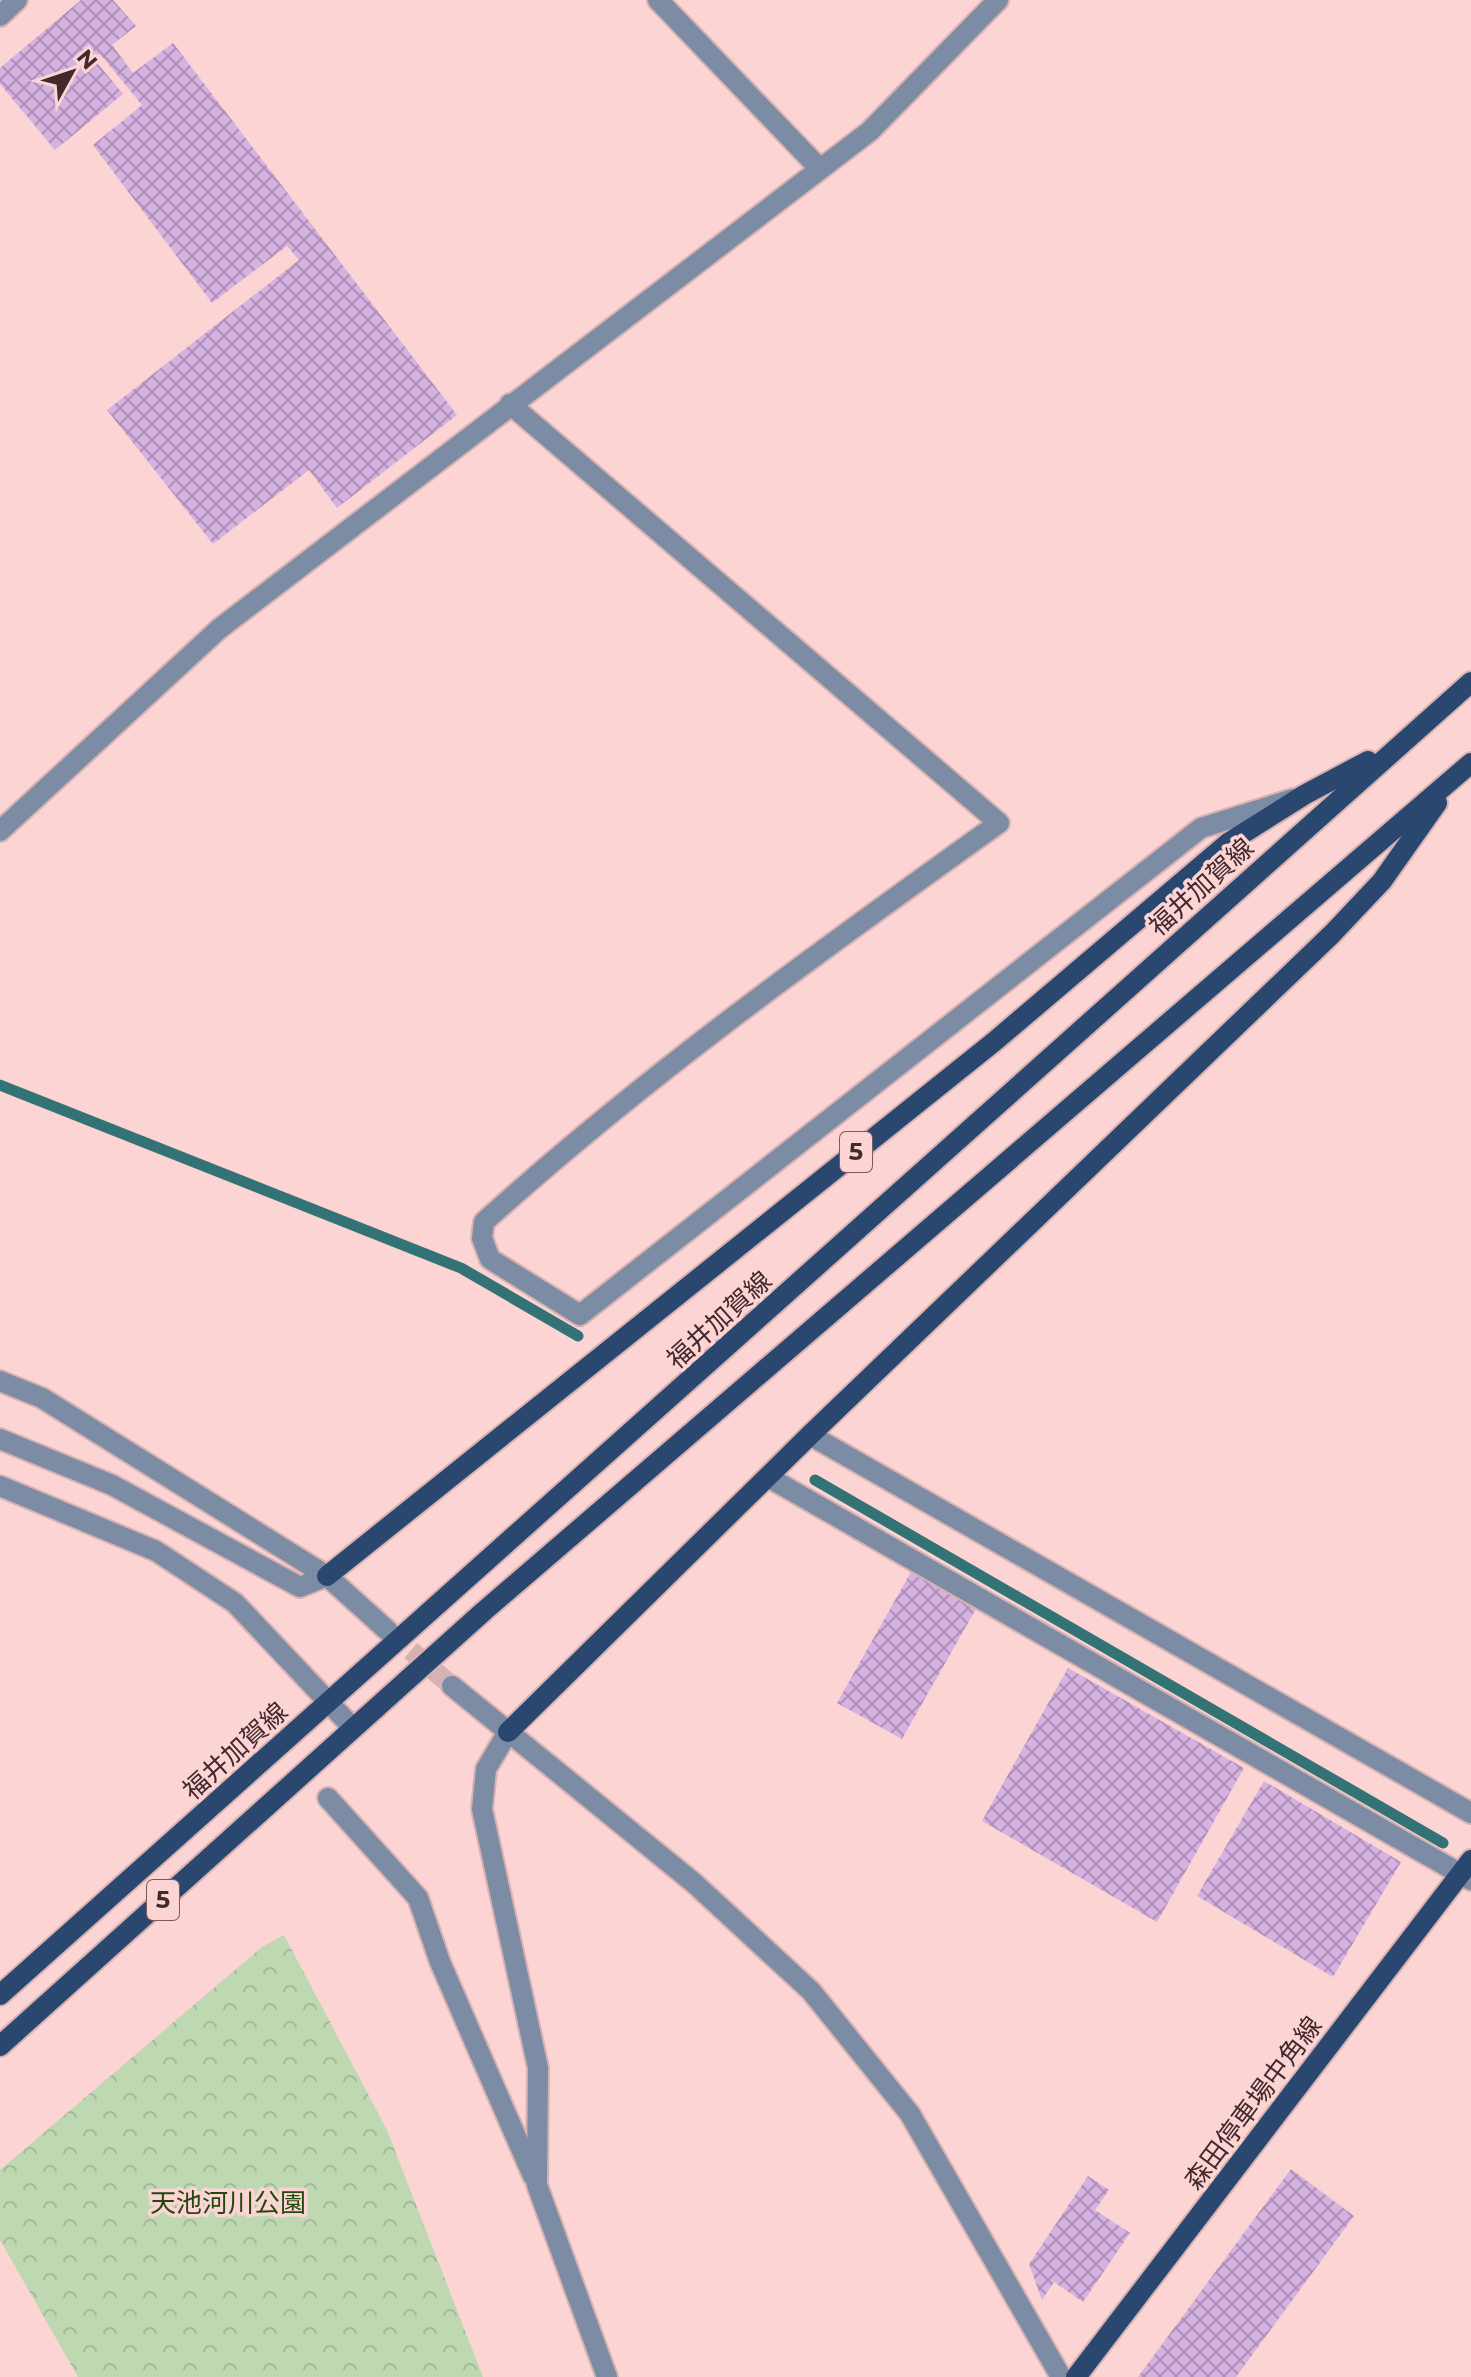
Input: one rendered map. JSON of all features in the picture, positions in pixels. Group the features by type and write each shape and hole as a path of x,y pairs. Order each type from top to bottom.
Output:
{"main road":[{"name":"福井加賀線","path":"0,1995 1471,682"},
{"name":"5","path":"327,1576 995,1041 1228,843 1304,795 1396,747"},
{"name":"5","path":"508,1732 810,1435 1332,934 1382,881 1463,770"},
{"name":"5","path":"0,2046 352,1727 1463,770"},
{"name":"森田停車場中角線","path":"1076,2377 1467,1871"}],"street":[{"path":"0,16 17,0"},
{"path":"658,0 820,169"},
{"path":"0,831 219,629 870,131 998,0"},
{"path":"510,404 999,823 767,992 570,1144 484,1222 482,1238 490,1259 580,1315 1201,828 1304,795"},
{"path":"0,1381 42,1398 327,1576 388,1631"},
{"path":"810,1435 1471,1813"},
{"path":"0,1439 112,1485 300,1587 327,1576"},
{"path":"768,1477 1467,1871"},
{"path":"0,1486 156,1551 235,1603 352,1727"},
{"path":"452,1686 694,1883 811,1991 910,2114 1061,2377"},
{"path":"508,1732 486,1769 482,1809 538,2068 537,2185"},
{"path":"328,1798 418,1898 440,1962 537,2185 607,2377"}],"green space":[{"name":"天池河川公園","path":"284,1935 387,2130 483,2377 78,2377 0,2240 0,2170 262,1947"}],"building":[{"path":"81,0 113,0 136,26 112,45 133,73 173,43 457,415 337,508 309,470 213,544 107,410 299,260 287,246 212,303 93,145 142,105 100,54 93,58 123,94 55,150 0,84 0,68"},
{"path":"912,1570 977,1607 902,1739 837,1703"},
{"path":"1068,1668 1244,1768 1157,1922 982,1821"},
{"path":"1264,1781 1401,1862 1333,1977 1197,1896"},
{"path":"1291,2169 1354,2216 1236,2377 1138,2377"},
{"path":"1088,2176 1109,2190 1095,2210 1130,2233 1083,2302 1054,2282 1042,2300 1029,2264"}],"waterway":[{"path":"0,1085 461,1268 578,1336"},
{"path":"815,1480 1443,1843"}],"tunnel":[{"path":"388,1631 452,1686"}]}
